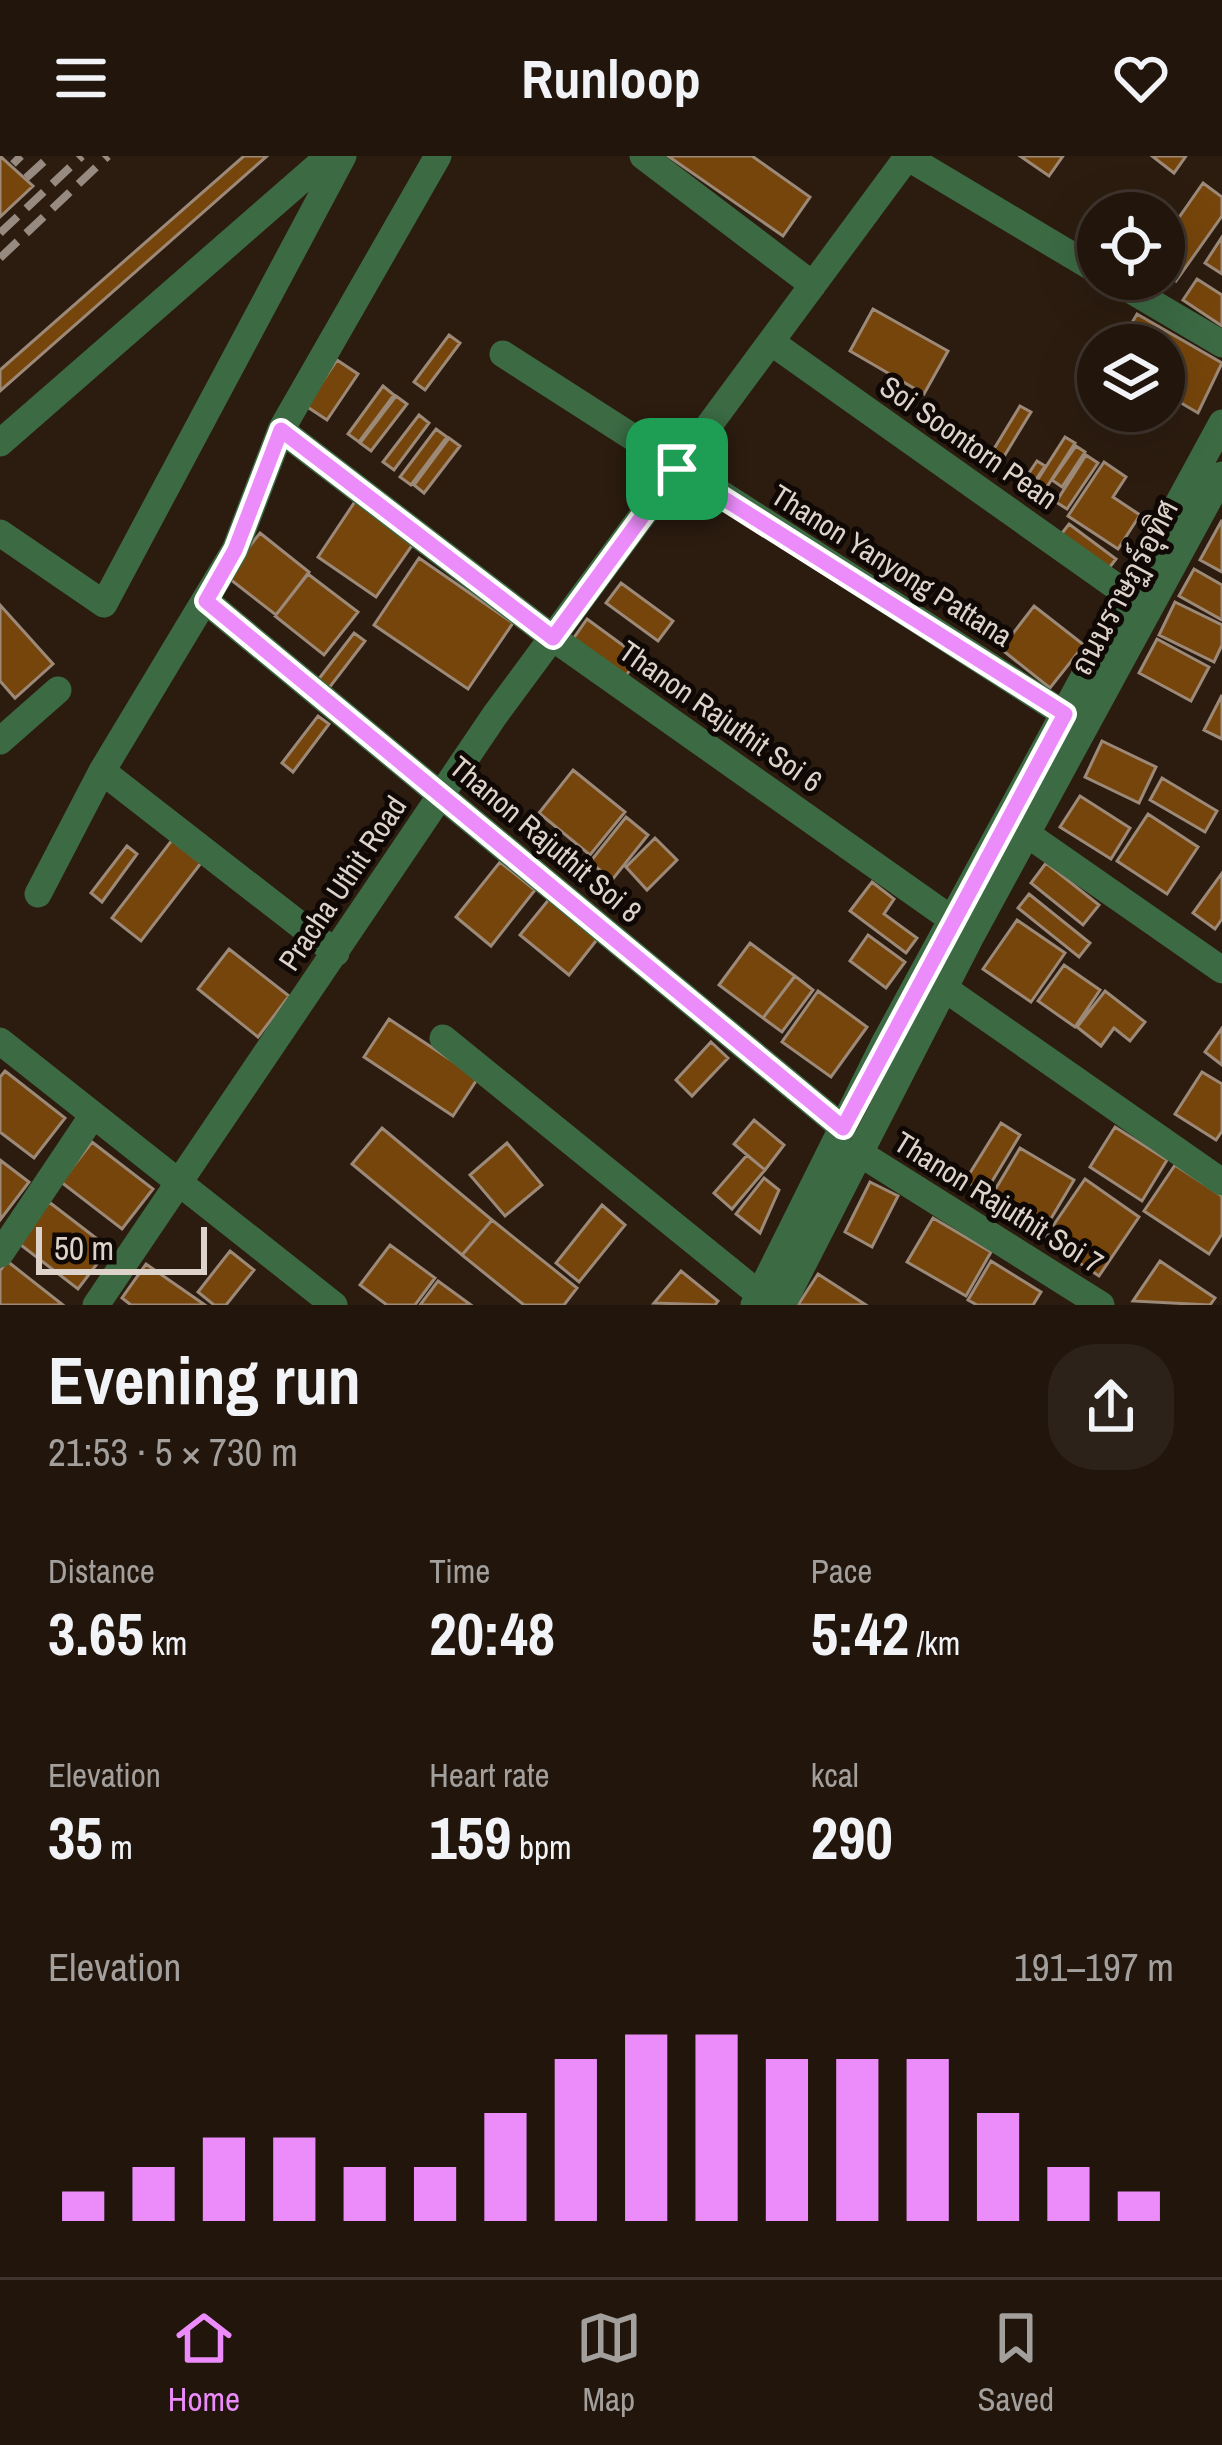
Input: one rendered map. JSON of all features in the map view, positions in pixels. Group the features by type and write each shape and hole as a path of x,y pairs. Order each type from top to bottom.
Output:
{"street":[{"path":"0,443 329,156"},
{"path":"0,533 104,604 344,156"},
{"path":"38,894 101,771 235,550 281,430 438,156"},
{"path":"644,156 814,285"},
{"path":"908,156 1077,258"},
{"name":"Pracha Uthit Road","path":"96,1305 441,796 908,156"},
{"path":"1148,300 1222,344"},
{"name":"Soi Soontorn Pean","path":"771,342 1129,595"},
{"name":"Thanon Yanyong Pattana","path":"503,354 1076,720"},
{"path":"443,1039 765,1302 843,1128 954,921 1076,720 1129,595 1222,423"},
{"name":"Thanon Rajuthit Soi 6","path":"281,430 553,638 954,921"},
{"name":"ถนนราษฏร์อุทิศ","path":"765,1302 861,1154 1027,834 1076,720 1221,478"},
{"name":"Thanon Rajuthit Soi 8","path":"206,601 843,1128"},
{"path":"5,725 58,690"},
{"path":"101,771 336,953"},
{"path":"1027,834 1222,970"},
{"path":"944,988 1222,1182"},
{"path":"0,1041 334,1305"},
{"path":"0,1253 93,1115"},
{"name":"Thanon Rajuthit Soi 7","path":"861,1154 1101,1305"}],"building":[{"path":"0,156 33,186 0,217"},
{"path":"244,156 267,156 0,391 0,370"},
{"path":"668,156 752,156 810,197 783,236"},
{"path":"1020,156 1063,156 1049,176"},
{"path":"1152,156 1186,156 1174,173"},
{"path":"1203,183 1222,197 1222,216 1185,268 1185,209"},
{"path":"1222,237 1222,274 1205,263"},
{"path":"1197,279 1222,295 1222,326 1183,300"},
{"path":"873,309 948,351 924,394 850,351"},
{"path":"1137,314 1154,324 1131,324"},
{"path":"449,335 460,343 425,390 414,382"},
{"path":"1185,342 1222,363 1198,413 1185,405"},
{"path":"337,360 358,374 327,420 306,406"},
{"path":"383,386 394,395 359,442 348,434"},
{"path":"396,396 407,404 371,451 360,443"},
{"path":"1020,406 1031,412 997,468 986,462"},
{"path":"419,415 429,423 394,470 383,462"},
{"path":"436,429 447,437 411,485 400,477"},
{"path":"1065,437 1075,443 1043,493 1033,487"},
{"path":"449,438 460,446 424,493 414,485"},
{"path":"1076,446 1085,452 1062,487 1052,480"},
{"path":"1086,455 1098,463 1067,509 1056,502"},
{"path":"1037,461 1045,466 1029,490 1021,485"},
{"path":"1104,462 1126,477 1113,497 1140,515 1118,549 1068,516"},
{"path":"356,500 415,541 376,597 318,557"},
{"path":"1222,520 1222,572 1200,560"},
{"path":"1069,524 1116,559 1106,572 1059,537"},
{"path":"260,533 309,572 276,615 226,576"},
{"path":"419,558 513,623 468,689 374,625"},
{"path":"1194,569 1222,585 1222,620 1179,596"},
{"path":"308,574 358,612 324,655 275,616"},
{"path":"621,583 673,621 658,641 606,603"},
{"path":"1175,602 1222,625 1222,645 1214,662 1159,635"},
{"path":"0,605 53,664 15,698 0,681"},
{"path":"1034,606 1084,645 1050,688 1001,649"},
{"path":"587,619 639,657 625,677 573,639"},
{"path":"354,633 365,641 329,688 318,680"},
{"path":"1157,639 1209,667 1191,701 1139,673"},
{"path":"1222,695 1222,739 1204,730"},
{"path":"318,716 329,724 293,772 282,763"},
{"path":"1102,741 1156,767 1139,803 1085,777"},
{"path":"573,770 625,812 590,855 539,813"},
{"path":"1162,778 1217,811 1205,832 1150,800"},
{"path":"1080,796 1130,828 1111,859 1060,827"},
{"path":"1148,814 1198,847 1167,894 1117,861"},
{"path":"626,817 648,835 612,880 590,862"},
{"path":"655,838 677,860 647,890 626,867"},
{"path":"172,840 201,863 141,941 112,918"},
{"path":"127,846 137,854 102,902 91,893"},
{"path":"500,862 535,890 491,946 456,917"},
{"path":"1046,863 1099,905 1083,925 1031,883"},
{"path":"1222,873 1222,919 1215,929 1193,913"},
{"path":"872,882 894,899 884,914 917,938 906,953 850,911"},
{"path":"554,893 603,932 569,975 520,935"},
{"path":"1029,894 1090,943 1079,957 1018,908"},
{"path":"1017,920 1065,953 1031,1002 983,969"},
{"path":"868,935 905,962 886,988 850,961"},
{"path":"750,943 795,976 763,1018 719,985"},
{"path":"229,949 289,996 258,1037 198,989"},
{"path":"1064,965 1100,990 1075,1027 1038,1001"},
{"path":"795,976 813,990 782,1032 763,1018"},
{"path":"818,991 867,1027 831,1077 782,1042"},
{"path":"1105,991 1145,1022 1130,1041 1114,1028 1101,1046 1077,1027"},
{"path":"389,1019 478,1078 453,1116 364,1057"},
{"path":"1222,1028 1222,1065 1205,1052"},
{"path":"711,1042 728,1058 692,1096 676,1080"},
{"path":"5,1071 65,1118 34,1158 0,1132 0,1077"},
{"path":"1202,1072 1222,1084 1222,1131 1216,1140 1175,1114"},
{"path":"754,1120 784,1145 765,1170 734,1144"},
{"path":"1001,1123 1020,1135 985,1193 965,1181"},
{"path":"1115,1127 1167,1160 1142,1201 1090,1167"},
{"path":"382,1128 492,1220 462,1255 352,1164"},
{"path":"92,1142 153,1189 122,1229 61,1182"},
{"path":"507,1143 542,1185 505,1216 470,1175"},
{"path":"1020,1148 1074,1180 1040,1237 986,1205"},
{"path":"747,1155 765,1170 732,1209 714,1193"},
{"path":"0,1160 29,1182 0,1220"},
{"path":"1175,1165 1222,1196 1222,1234 1209,1254 1144,1211"},
{"path":"764,1178 779,1190 760,1233 736,1214"},
{"path":"1085,1179 1139,1217 1099,1276 1044,1239"},
{"path":"870,1182 898,1196 872,1247 845,1232"},
{"path":"49,1202 109,1248 78,1289 17,1242"},
{"path":"602,1205 625,1225 579,1282 556,1263"},
{"path":"933,1218 991,1252 966,1296 907,1262"},
{"path":"492,1220 577,1288 564,1305 524,1305 462,1255"},
{"path":"390,1245 435,1278 415,1305 387,1305 360,1285"},
{"path":"230,1251 254,1270 226,1305 214,1305 198,1292"},
{"path":"7,1261 63,1305 0,1305 0,1271"},
{"path":"991,1261 1041,1292 1033,1305 977,1305 968,1300"},
{"path":"1160,1261 1215,1298 1210,1305 1133,1301"},
{"path":"146,1264 205,1305 131,1305 122,1298"},
{"path":"681,1271 718,1301 715,1305 654,1303"},
{"path":"818,1274 866,1305 798,1305"},
{"path":"438,1281 471,1305 420,1305"}],"railway":[{"path":"13,164 21,156"},
{"path":"26,178 50,156"},
{"path":"0,233 82,156"},
{"path":"0,258 108,156"}],"route":[{"path":"281,430 553,638 677,469 1065,714 843,1128 206,601 235,550 281,430"}]}
